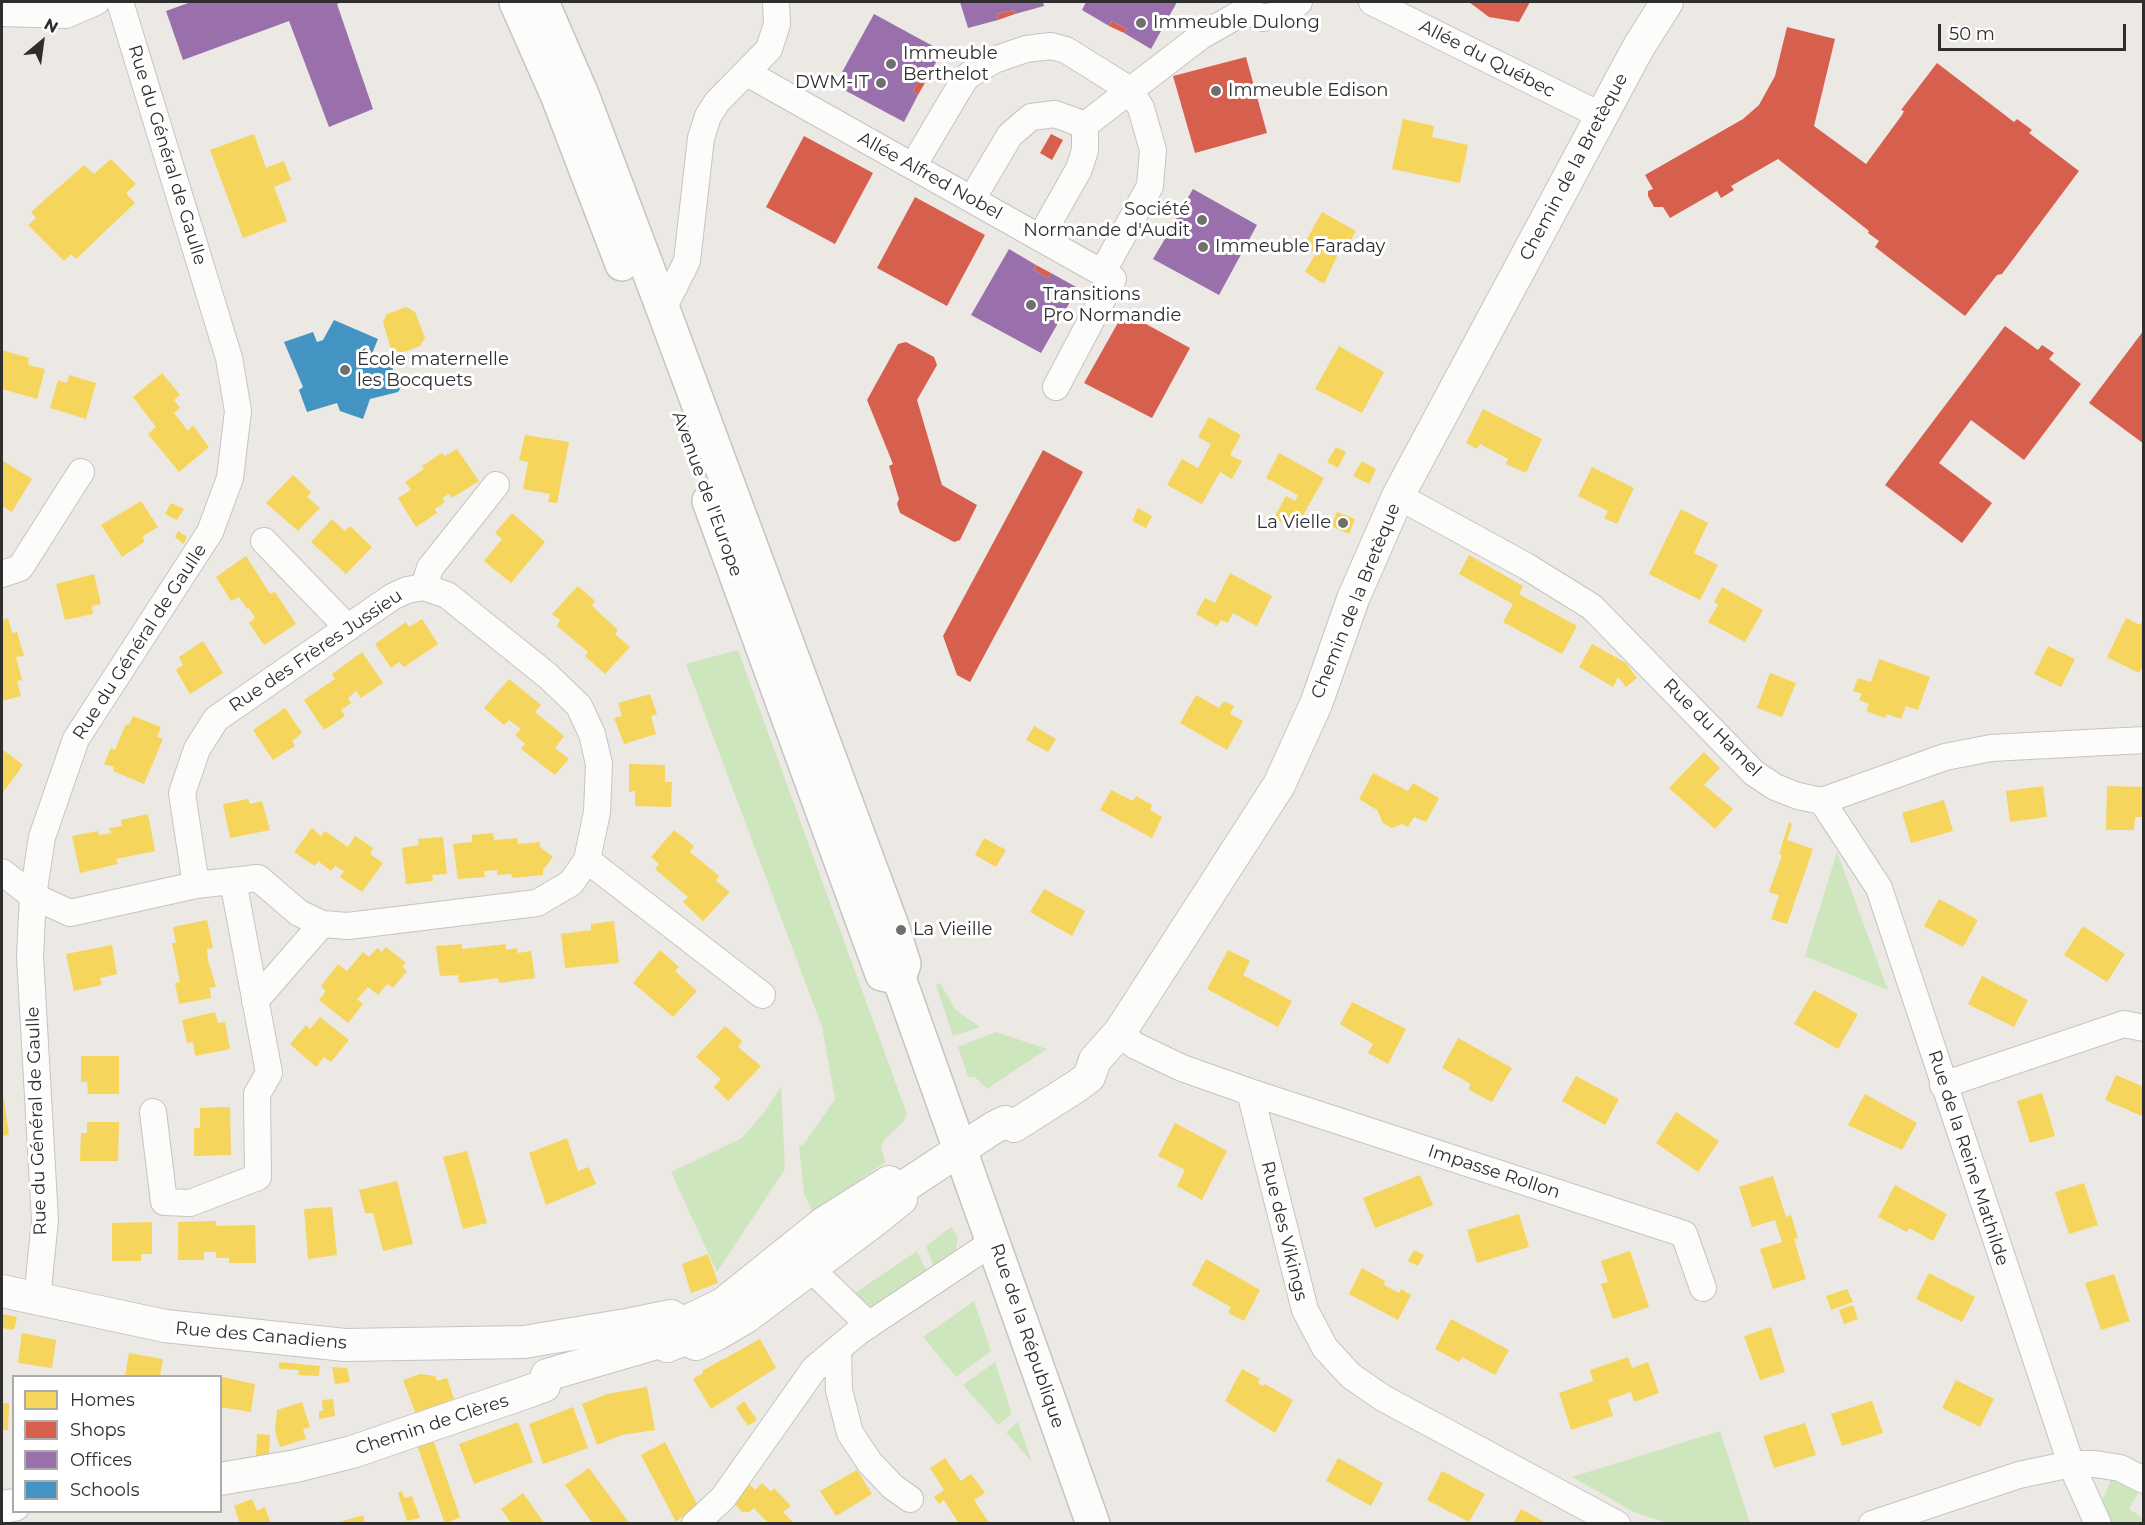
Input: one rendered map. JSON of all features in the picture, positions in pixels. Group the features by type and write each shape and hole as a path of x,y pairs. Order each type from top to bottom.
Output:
{"main road":[{"name":"Avenue de l'Europe","path":"516,2 558,97 642,317 882,974 899,978"},
{"name":"Avenue de l'Europe","path":"542,2 583,98 663,309 892,926 904,964 899,978 960,1149"},
{"name":"Rue de la République","path":"960,1149 1093,1524"}],"street":[{"path":"2,13 66,15 96,2"},
{"name":"Rue du Général de Gaulle","path":"37,1299 45,1220 30,956 33,896 42,837 76,739 210,532 230,478 238,411 229,358 120,2"},
{"path":"663,309 687,261 701,138 708,116 723,95 769,49 777,24 776,2"},
{"path":"1085,124 1244,6 1264,18 1286,13 1299,2"},
{"name":"Allée du Québec","path":"1372,2 1602,116"},
{"name":"Chemin de la Bretèque","path":"960,1149 1005,1122 1014,1126 1089,1077 1095,1060 1120,1032 1279,785 1316,704 1353,598 1398,496 1602,116 1667,2"},
{"path":"914,166 964,80 994,60 1026,50 1051,46 1066,50 1130,90 1142,108 1153,150 1150,186 1056,387"},
{"name":"Allée Alfred Nobel","path":"747,73 1108,276"},
{"path":"972,199 1010,135 1031,117 1055,114 1085,124"},
{"path":"1040,238 1079,169 1085,150 1085,124"},
{"path":"2,574 20,568 81,472"},
{"path":"424,587 430,568 496,485"},
{"name":"Rue du Hamel","path":"1398,496 1526,566 1592,607 1754,773 1782,790 1822,801"},
{"path":"264,541 348,628"},
{"name":"Rue des Frères Jussieu","path":"2,872 33,896 70,913 196,885 258,878 299,913 322,924 348,926 537,903 571,883 586,860 597,812 599,764 592,734 579,706 548,676 447,595 424,587 407,590 392,597 216,719 197,749 182,793 196,885"},
{"path":"1822,801 1945,757 1990,748 2144,740"},
{"name":"Rue de la Reine Mathilde","path":"1822,801 1879,888 2071,1464 2098,1524"},
{"path":"586,860 762,995"},
{"path":"153,1112 164,1202 190,1203 258,1177 257,1094 268,1073 233,881"},
{"path":"255,1001 322,924"},
{"path":"1943,1085 2124,1024 2144,1028"},
{"path":"1120,1032 1134,1045 1182,1068 1250,1092"},
{"name":"Impasse Rollon","path":"1250,1092 1684,1234 1703,1288"},
{"name":"Rue des Vikings","path":"1250,1092 1294,1273 1305,1310 1325,1348 1351,1376 1383,1398 1617,1524"},
{"path":"899,1190 960,1149"},
{"path":"632,1337 648,1362 666,1355 679,1336 723,1305 824,1223 889,1182 899,1190 901,1199 746,1317 696,1344 679,1336"},
{"path":"695,1524 723,1498 814,1369 869,1325 993,1242"},
{"path":"810,1268 869,1325"},
{"name":"Rue des Canadiens","path":"2,1291 165,1326 345,1345 524,1342 632,1337"},
{"name":"Chemin de Clères","path":"222,1479 296,1466 352,1452 527,1392 544,1386 547,1375 632,1337"},
{"path":"524,1342 547,1375"},
{"path":"838,1349 839,1390 850,1433 870,1463 893,1487 910,1499"},
{"path":"1872,1524 2019,1475 2071,1464 2095,1464 2120,1468 2144,1479"}],"green space":[{"path":"738,650 907,1114 903,1122 883,1141 881,1148 885,1162 813,1213 804,1194 799,1146 804,1144 835,1099 822,1027 686,664"},
{"path":"1837,852 1888,990 1805,956"},
{"path":"940,983 956,1010 980,1027 953,1036 936,985"},
{"path":"996,1032 1047,1049 987,1089 975,1077 968,1077 958,1047"},
{"path":"781,1086 785,1169 717,1272 671,1172 742,1138 766,1110"},
{"path":"951,1227 958,1238 955,1255 935,1270 926,1246"},
{"path":"917,1251 928,1274 871,1309 852,1295"},
{"path":"974,1301 991,1351 956,1377 923,1337"},
{"path":"995,1362 1012,1414 998,1425 963,1385"},
{"path":"1018,1422 1032,1462 1006,1432"},
{"path":"1720,1431 1750,1523 1667,1523 1634,1512 1572,1477"},
{"path":"2112,1478 2138,1493 2129,1509 2143,1518 2143,1523 2109,1523 2100,1505"}],"building: Homes":[{"path":"1403,119 1434,126 1432,137 1468,145 1460,183 1392,169"},
{"path":"254,134 266,168 284,161 291,180 274,187 287,221 243,238 210,150"},
{"path":"111,159 136,184 126,193 135,203 76,259 71,254 64,261 28,225 36,218 31,212 84,165 94,174"},
{"path":"1322,212 1356,231 1344,252 1340,250 1324,284 1305,272 1316,253 1303,246"},
{"path":"406,307 415,312 425,338 420,346 401,353 391,349 383,322 387,314"},
{"path":"1339,346 1384,372 1362,413 1315,389"},
{"path":"2,350 29,358 28,365 45,369 37,399 2,389"},
{"path":"162,373 180,395 174,400 180,408 174,413 188,431 193,425 209,447 179,472 148,434 156,427 133,397"},
{"path":"69,375 96,383 86,419 50,408 58,380 67,383"},
{"path":"1483,409 1542,439 1526,473 1506,464 1508,459 1480,444 1477,449 1466,443"},
{"path":"1209,417 1241,435 1230,455 1242,461 1232,479 1220,472 1202,504 1167,485 1182,459 1198,468 1211,444 1198,437"},
{"path":"525,435 569,442 557,503 548,502 550,494 523,489 528,462 519,460"},
{"path":"1336,447 1346,452 1338,468 1327,462"},
{"path":"457,449 479,481 452,498 449,494 442,498 445,502 435,509 437,513 416,527 398,498 411,490 405,482 424,469 422,466 442,453 445,456"},
{"path":"1279,453 1324,478 1295,530 1274,518 1286,496 1295,501 1298,495 1266,478"},
{"path":"2,460 32,479 12,512 4,507 2,511"},
{"path":"1362,461 1376,469 1369,484 1353,476"},
{"path":"1592,467 1634,488 1617,524 1604,518 1608,511 1578,496"},
{"path":"293,475 311,492 307,497 320,508 298,531 266,503"},
{"path":"141,501 158,527 143,536 144,542 122,557 101,525"},
{"path":"171,503 184,509 177,520 165,514"},
{"path":"1138,508 1152,516 1146,528 1132,521"},
{"path":"1681,509 1708,523 1694,553 1718,565 1700,600 1649,574"},
{"name":"La Vielle","path":"1337,512 1355,519 1349,534 1331,526"},
{"path":"512,513 545,542 511,583 484,561 502,539 495,533"},
{"path":"332,519 345,531 350,526 372,547 346,574 311,542"},
{"path":"178,531 187,537 184,544 175,537"},
{"path":"1469,555 1523,586 1519,594 1577,626 1562,654 1503,622 1513,604 1459,574"},
{"path":"246,556 270,594 275,592 296,624 264,645 249,623 255,618 249,608 247,609 239,597 231,601 216,577"},
{"path":"1230,573 1272,596 1257,626 1233,613 1228,623 1221,620 1217,626 1196,614 1205,598 1215,603"},
{"path":"94,574 101,604 92,606 93,614 65,620 56,584"},
{"path":"578,586 595,601 592,606 618,630 615,634 630,647 605,674 585,656 588,652 557,626 560,620 552,614"},
{"path":"1722,587 1763,610 1745,642 1708,622 1718,605 1714,602"},
{"path":"8,618 12,633 17,632 24,656 16,657 22,680 17,681 21,696 2,701 2,620"},
{"path":"2126,618 2140,625 2144,618 2144,664 2139,673 2107,657"},
{"path":"422,619 438,644 404,667 399,662 391,668 375,644 406,622 409,627"},
{"path":"203,641 223,673 190,694 176,670 183,665 179,657"},
{"path":"1592,644 1626,663 1637,678 1626,687 1618,677 1613,687 1579,667"},
{"path":"2048,646 2075,659 2061,687 2034,674"},
{"path":"362,652 383,683 361,698 356,691 348,698 351,703 341,710 345,716 324,730 304,700 335,679 332,674"},
{"path":"1879,659 1930,677 1918,710 1906,706 1901,719 1887,714 1885,718 1866,711 1869,704 1859,700 1862,694 1853,691 1858,678 1871,682"},
{"path":"1770,673 1796,683 1782,717 1757,708"},
{"path":"509,679 541,705 535,712 564,736 555,748 569,759 555,775 521,749 525,744 515,735 521,729 509,720 504,725 484,708"},
{"path":"650,694 657,714 651,716 656,734 624,744 614,718 622,716 618,703"},
{"path":"1196,695 1219,708 1224,701 1234,706 1230,714 1243,721 1227,750 1180,723"},
{"path":"285,708 302,733 292,741 295,746 273,760 253,730"},
{"path":"133,716 161,727 157,737 163,739 144,784 113,771 114,767 104,764 111,748 115,750 126,724 129,725"},
{"path":"1034,726 1056,739 1048,752 1026,740"},
{"path":"2,749 23,765 2,794"},
{"path":"1704,752 1720,768 1704,785 1733,809 1715,829 1669,788"},
{"path":"629,764 665,765 665,782 672,782 671,807 635,806 635,791 629,792"},
{"path":"1373,773 1408,791 1413,783 1439,798 1426,822 1414,817 1408,827 1402,824 1392,828 1383,823 1377,810 1359,799"},
{"path":"2043,786 2047,817 2010,822 2006,791"},
{"path":"2107,786 2144,787 2144,817 2135,817 2134,830 2106,830"},
{"path":"1111,790 1133,801 1136,796 1152,805 1150,810 1162,817 1152,838 1100,810"},
{"path":"248,799 250,804 262,801 270,830 230,838 223,804"},
{"path":"1944,800 1953,831 1911,843 1902,813"},
{"path":"148,814 155,851 116,859 118,864 80,873 72,836 98,831 99,835 111,833 109,828 122,826 121,820"},
{"path":"1789,822 1792,824 1787,840 1813,849 1787,924 1771,919 1779,895 1769,892 1782,855 1779,854"},
{"path":"312,828 321,836 325,831 348,847 355,836 373,848 370,854 383,863 362,892 340,877 344,871 335,866 331,871 318,861 315,866 294,852"},
{"path":"674,830 694,846 690,852 719,876 716,881 730,892 703,921 683,902 688,897 655,869 659,864 651,857"},
{"path":"493,833 494,840 517,838 518,844 540,842 540,847 553,857 543,870 543,875 512,878 511,874 497,875 497,870 484,871 485,877 458,879 453,844 472,842 472,835"},
{"path":"443,837 447,874 432,875 433,881 406,884 402,848 419,845 418,839"},
{"path":"984,838 1006,850 996,867 975,855"},
{"path":"1044,889 1085,911 1072,936 1030,912"},
{"path":"1939,899 1978,920 1963,947 1924,926"},
{"path":"207,920 213,948 207,949 208,960 216,987 210,988 211,998 179,1004 175,983 180,982 172,943 176,943 173,927"},
{"path":"614,921 619,963 565,968 561,934 591,930 591,924"},
{"path":"2083,926 2125,954 2107,982 2064,955"},
{"path":"462,944 462,949 506,944 506,950 517,948 518,953 531,951 535,978 499,983 498,978 459,983 458,975 440,976 436,946"},
{"path":"112,945 117,974 100,978 102,985 74,991 66,954"},
{"path":"386,947 406,963 402,967 407,971 393,988 387,984 378,995 368,987 357,999 363,1004 348,1023 319,1000 326,991 321,986 338,964 347,971 363,952 369,957 377,948 382,952"},
{"path":"660,950 679,967 675,971 697,991 673,1017 633,983"},
{"path":"1228,950 1250,961 1243,975 1292,1001 1278,1027 1207,989"},
{"path":"1982,976 2028,1000 2014,1027 1968,1004"},
{"path":"1814,990 1858,1014 1838,1049 1794,1024"},
{"path":"1352,1002 1406,1029 1388,1064 1368,1053 1373,1044 1340,1024"},
{"path":"215,1012 218,1023 225,1022 230,1049 195,1056 193,1042 187,1043 182,1020"},
{"path":"320,1017 349,1040 331,1062 324,1057 316,1067 290,1044 306,1025 310,1029"},
{"path":"725,1026 742,1041 738,1047 761,1066 728,1101 714,1087 721,1079 696,1057"},
{"path":"1458,1038 1512,1068 1492,1102 1468,1089 1471,1084 1442,1068"},
{"path":"81,1056 119,1056 119,1094 88,1094 87,1082 81,1082"},
{"path":"2116,1075 2144,1087 2144,1117 2105,1100"},
{"path":"1576,1076 1619,1099 1605,1125 1562,1101"},
{"path":"2042,1093 2055,1136 2030,1143 2017,1101"},
{"path":"1865,1094 1917,1123 1902,1150 1848,1125"},
{"path":"2,1098 4,1098 9,1135 2,1136"},
{"path":"230,1107 231,1155 194,1156 194,1128 200,1128 200,1108"},
{"path":"1676,1112 1719,1141 1698,1172 1656,1143"},
{"path":"87,1122 119,1122 118,1161 80,1161 81,1133 87,1133"},
{"path":"1175,1123 1227,1151 1202,1200 1177,1186 1185,1170 1158,1156"},
{"path":"567,1138 578,1171 589,1167 596,1184 546,1205 529,1153"},
{"path":"467,1151 487,1223 463,1229 443,1157"},
{"path":"1420,1175 1433,1205 1375,1228 1363,1198"},
{"path":"1773,1176 1786,1217 1791,1215 1798,1238 1794,1239 1806,1279 1773,1289 1760,1249 1782,1242 1775,1220 1752,1227 1739,1187"},
{"path":"397,1181 413,1244 383,1251 373,1213 365,1213 359,1190"},
{"path":"2084,1183 2098,1225 2069,1234 2055,1192"},
{"path":"1895,1185 1947,1214 1933,1241 1909,1228 1907,1232 1878,1217"},
{"path":"332,1207 337,1255 308,1259 304,1209"},
{"path":"1519,1214 1529,1247 1477,1263 1467,1230"},
{"path":"216,1221 216,1226 255,1225 256,1263 229,1263 229,1258 216,1258 216,1252 204,1252 204,1260 178,1260 178,1222"},
{"path":"152,1222 152,1254 141,1254 141,1261 112,1261 112,1223"},
{"path":"1414,1250 1424,1255 1418,1266 1408,1261"},
{"path":"1630,1251 1649,1307 1613,1319 1601,1284 1608,1282 1601,1261"},
{"path":"708,1254 718,1283 691,1293 682,1264"},
{"path":"1206,1259 1260,1290 1244,1321 1228,1313 1231,1307 1192,1285"},
{"path":"1362,1268 1385,1281 1384,1285 1399,1293 1401,1289 1411,1295 1398,1320 1349,1294"},
{"path":"1929,1273 1975,1297 1962,1322 1916,1299"},
{"path":"2114,1274 2130,1321 2101,1330 2085,1283"},
{"path":"1847,1289 1853,1302 1831,1310 1826,1296"},
{"path":"1853,1305 1858,1319 1844,1324 1839,1310"},
{"path":"2,1314 17,1317 14,1330 2,1328"},
{"path":"1451,1319 1509,1350 1495,1375 1462,1357 1459,1362 1435,1349"},
{"path":"1771,1327 1785,1372 1760,1380 1744,1336"},
{"path":"22,1333 56,1340 52,1368 18,1363"},
{"path":"760,1339 776,1368 711,1409 693,1379 703,1373 702,1371"},
{"path":"129,1353 163,1359 160,1375 125,1375"},
{"path":"1628,1357 1632,1368 1648,1362 1659,1393 1634,1402 1631,1392 1608,1400 1613,1416 1571,1430 1559,1393 1593,1381 1590,1370"},
{"path":"279,1362 320,1366 319,1376 298,1375 299,1370 279,1369"},
{"path":"332,1367 347,1368 350,1382 335,1384"},
{"path":"1242,1369 1260,1379 1258,1383 1263,1386 1265,1384 1293,1400 1275,1433 1225,1401"},
{"path":"420,1374 435,1376 437,1381 447,1378 454,1399 416,1415 403,1380"},
{"path":"222,1377 255,1384 251,1412 222,1407"},
{"path":"1956,1380 1994,1399 1980,1427 1942,1408"},
{"path":"647,1387 655,1430 622,1435 597,1445 582,1404 607,1394"},
{"path":"333,1399 335,1416 319,1419 319,1411 323,1411 322,1400"},
{"path":"744,1401 757,1420 748,1426 736,1408"},
{"path":"1872,1401 1883,1433 1842,1446 1831,1414"},
{"path":"302,1402 310,1427 303,1429 306,1439 280,1447 275,1431 277,1410"},
{"path":"2,1403 9,1403 8,1430 2,1430"},
{"path":"573,1407 588,1448 543,1464 529,1424"},
{"path":"518,1422 533,1462 474,1484 459,1444"},
{"path":"1805,1423 1816,1455 1774,1468 1763,1436"},
{"path":"257,1434 270,1435 269,1455 256,1457"},
{"path":"433,1439 460,1517 445,1524 417,1445"},
{"path":"665,1442 697,1504 676,1522 641,1455"},
{"path":"945,1458 961,1481 971,1474 985,1493 974,1500 990,1524 959,1524 944,1500 939,1504 934,1497 944,1490 930,1468"},
{"path":"1338,1458 1383,1483 1371,1506 1326,1481"},
{"path":"589,1468 630,1524 593,1524 565,1485"},
{"path":"857,1470 872,1494 836,1516 820,1491"},
{"path":"1442,1471 1485,1494 1469,1522 1427,1500"},
{"path":"748,1482 755,1490 762,1483 771,1492 774,1488 791,1506 783,1512 795,1524 769,1524 754,1508 749,1512 742,1512 730,1499"},
{"path":"402,1491 404,1498 412,1496 420,1518 407,1521 398,1493"},
{"path":"523,1493 545,1524 512,1524 501,1509"},
{"path":"252,1499 257,1511 265,1507 271,1524 240,1524 234,1506"},
{"path":"1521,1509 1548,1524 1513,1524"},
{"path":"363,1515 365,1524 336,1523"}],"building: Shops":[{"path":"1469,2 1530,2 1519,22 1489,17"},
{"path":"1014,10 1015,14 998,20 997,14"},
{"path":"1112,21 1127,29 1124,33 1109,26"},
{"path":"1787,27 1835,39 1814,126 1866,164 1902,115 1904,111 1901,110 1937,63 2014,122 2017,119 2032,130 2029,133 2079,171 2002,274 1997,275 1965,316 1875,247 1879,241 1868,233 1869,231 1778,159 1731,186 1734,190 1721,198 1717,191 1670,218 1663,207 1654,207 1648,196 1648,191 1653,189 1645,175 1743,119 1759,105 1775,76"},
{"name":"Immeuble Edison","path":"1246,57 1267,133 1195,153 1173,76"},
{"path":"920,77 926,81 918,95 913,91"},
{"path":"1051,134 1063,140 1052,160 1040,153"},
{"path":"804,136 873,173 835,244 766,207"},
{"path":"915,197 985,235 947,306 877,268"},
{"path":"1176,218 1180,221 1173,234 1169,232"},
{"path":"1036,265 1051,273 1048,278 1034,270"},
{"path":"1124,312 1190,348 1152,418 1084,383"},
{"path":"2005,326 2038,350 2042,345 2054,353 2049,359 2081,384 2024,460 1971,420 1939,463 1992,503 1962,543 1885,485"},
{"path":"2144,330 2144,444 2089,403"},
{"path":"906,342 934,357 937,365 917,400 942,485 977,505 960,540 954,542 900,513 897,504 899,499 889,466 893,464 867,400 898,344"},
{"path":"1043,450 1083,472 970,682 957,675 943,636"}],"building: Offices":[{"path":"191,2 342,2 337,4 373,109 329,127 289,21 183,60 166,11"},
{"path":"960,2 1043,2 1044,6 1015,14 1014,10 997,14 998,20 968,28"},
{"name":"Immeuble Dulong","path":"1086,2 1177,2 1151,49 1124,33 1127,29 1112,21 1109,26 1082,10"},
{"name":"Immeuble Berthelot","path":"874,14 942,51 926,81 920,77 913,91 918,95 904,122 835,85"},
{"name":"Immeuble Faraday","path":"1193,189 1257,225 1219,295 1153,259 1169,232 1173,234 1180,221 1176,218"},
{"path":"1009,249 1036,265 1034,270 1048,278 1051,273 1078,288 1041,353 971,315"}],"building: Schools":[{"name":"École maternelle les Bocquets","path":"334,320 378,339 366,368 388,363 392,367 400,389 398,392 370,399 363,419 340,411 337,403 307,412 299,390 303,387 284,342 313,332 317,342 323,340"}],"place":[{"name":"Immeuble Dulong","path":"1141,23"},
{"name":"Immeuble Berthelot","path":"891,64"},
{"name":"DWM-IT","path":"881,83"},
{"name":"Immeuble Edison","path":"1216,91"},
{"name":"Société Normande d'Audit","path":"1202,220"},
{"name":"Immeuble Faraday","path":"1203,247"},
{"name":"Transitions Pro Normandie","path":"1031,305"},
{"name":"École maternelle les Bocquets","path":"345,370"},
{"name":"La Vielle","path":"1343,523"},
{"name":"La Vieille","path":"901,930"}]}
